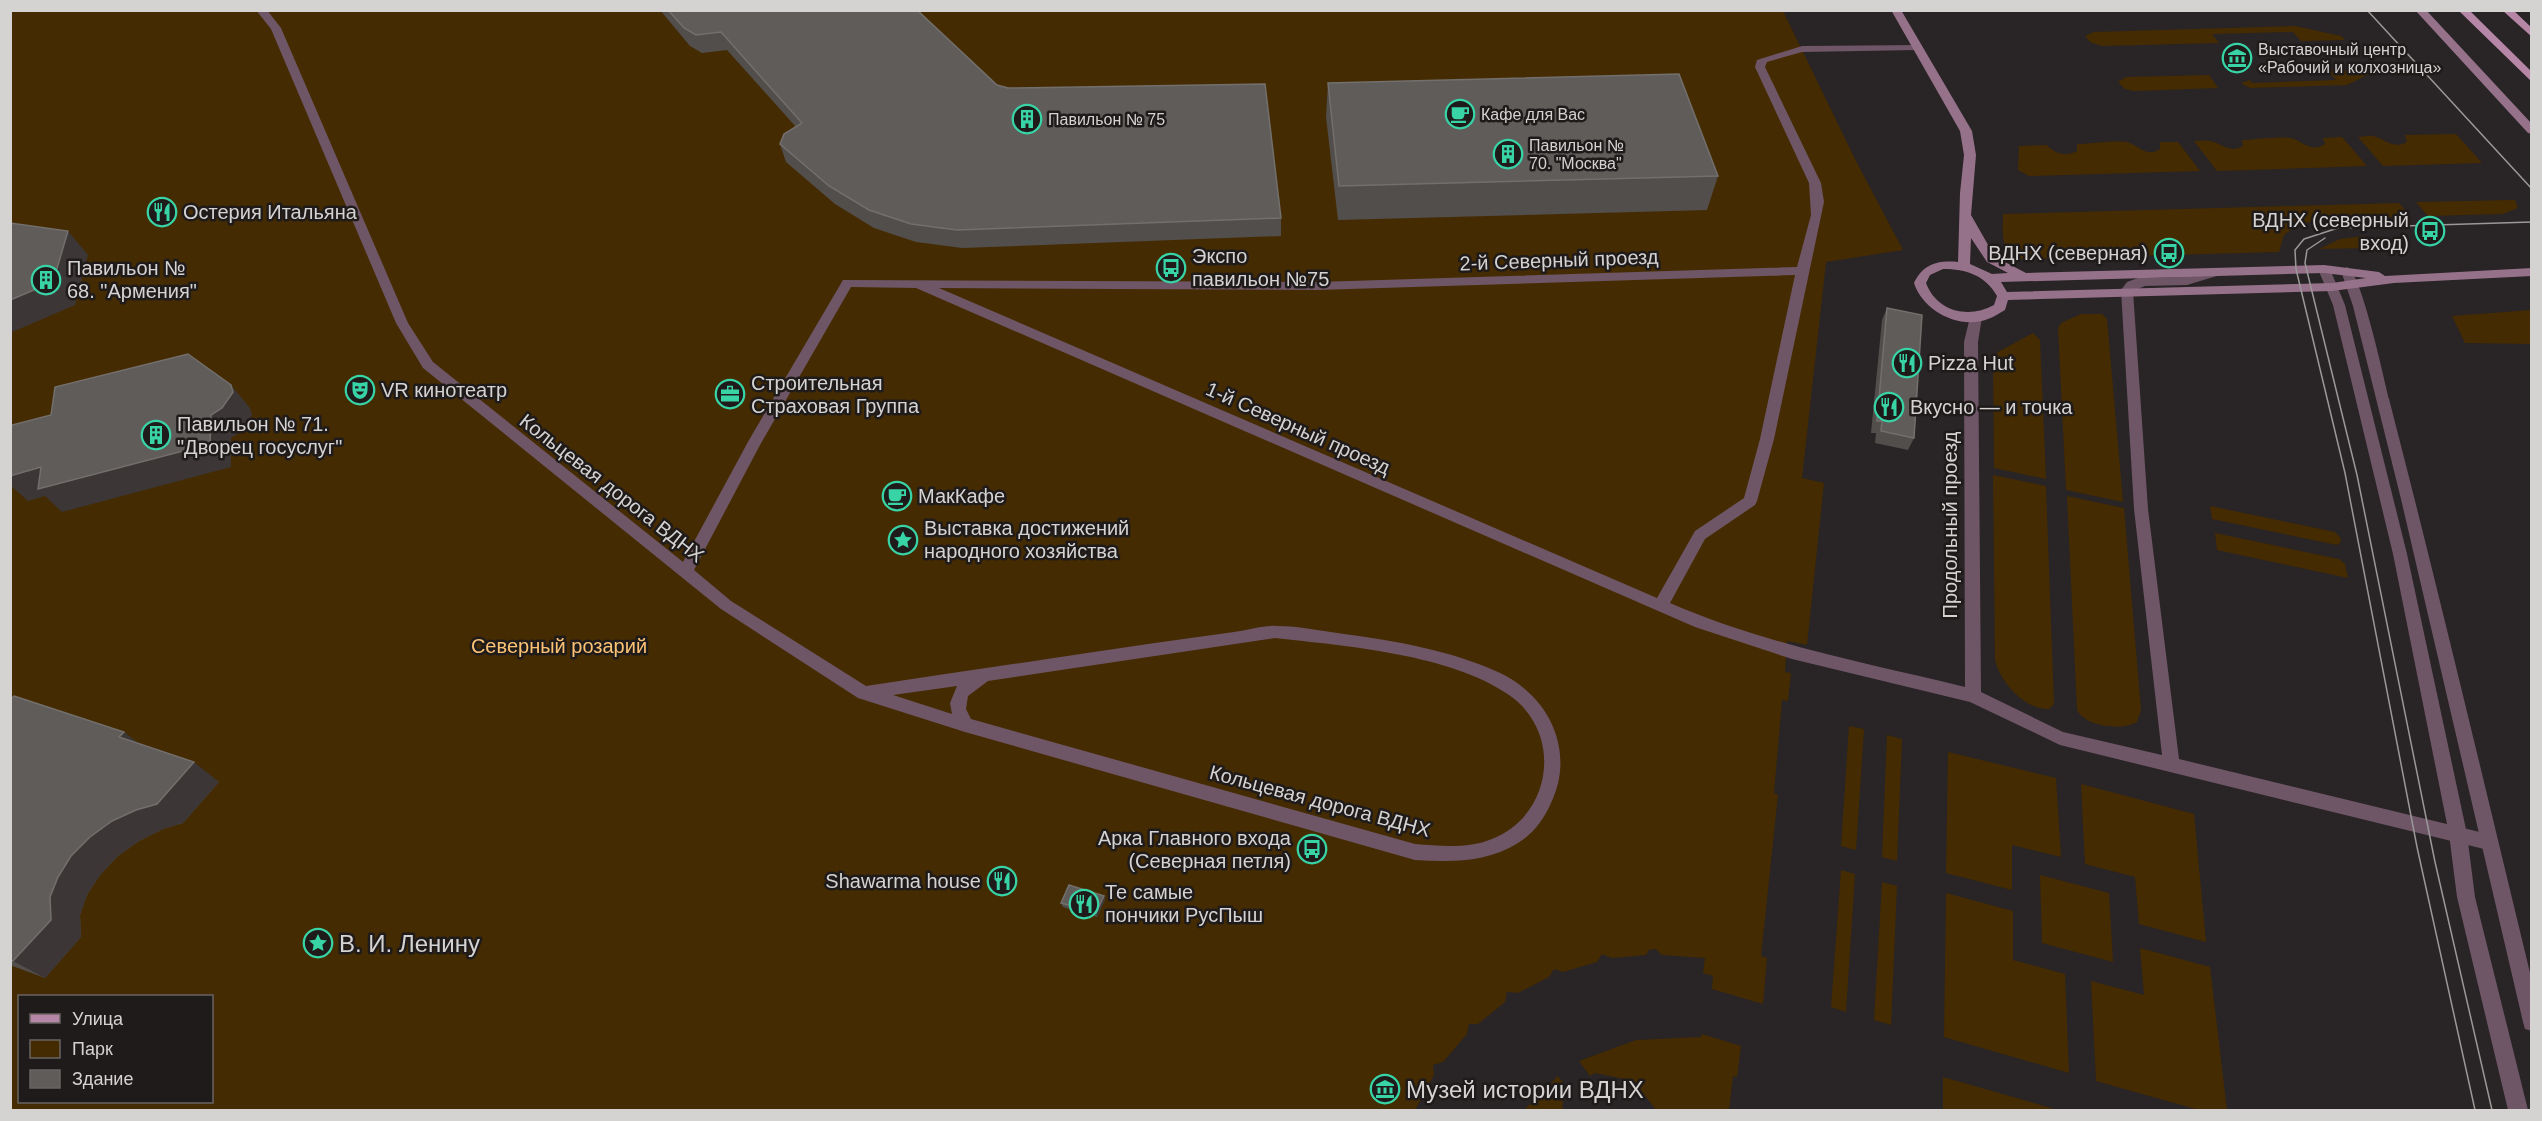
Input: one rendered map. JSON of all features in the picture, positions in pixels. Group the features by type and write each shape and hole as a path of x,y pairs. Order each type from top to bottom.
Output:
{"main road":[{"path":"1896,10 1966,131 1970,155 1965,211 1964,266"},
{"path":"2420,10 2530,129"},
{"path":"2463,10 2532,79"},
{"path":"2507,10 2532,34"},
{"path":"1965,211 1988,258 2007,269 2035,276"},
{"path":"2003,296 2000,307 1995,312 1976,317 1964,317 1941,309 1924,296 1920,287 1920,278 1932,267 1941,264 1964,266 1990,278 2324,268 2394,279"},
{"path":"2003,296 2332,287 2394,279 2532,272"},
{"path":"1990,278 2003,296"}],"street":[{"name":"Кольцевая дорога ВДНХ","path":"261,10 276,28 360,228 406,331 422,358 449,385 726,605 864,693 965,725 1415,852 1462,855 1501,844 1533,820 1549,789 1553,752 1543,721 1515,690 1491,675 1467,666 1357,642 1275,632 864,693"},
{"path":"1660,606 1700,535 1750,501 1767,439 1802,271 1817,215 1815,183 1760,67 1762,60 1802,49 1918,47"},
{"path":"2324,268 2339,304 2400,554 2458,834 2466,897 2518,1110"},
{"name":"2-й Северный проезд","path":"685,572 754,444 847,283 1317,286 1802,271"},
{"path":"2347,271 2353,285 2411,511 2532,1022"},
{"path":"2171,764 2141,508 2127,288 2134,284 2182,282 2216,272"},
{"name":"1-й Северный проезд","path":"921,285 1700,623 1792,652 1973,696 2060,738 2488,842"},
{"name":"Продольный проезд","path":"1973,696 1971,353 1976,317"},
{"path":"965,725 956,711 957,697 969,683 990,674"}],"green space":[{"name":"Выставка достижений народного хозяйства","path":"10,11 1783,11 1856,161 1903,250 1826,262 1802,478 1824,483 1807,645 1787,641 1785,672 1791,673 1788,701 1782,700 1774,793 1778,795 1761,956 1767,958 1763,1004 1712,989 1713,976 1703,973 1705,958 1662,955 1656,949 1649,950 1646,955 1612,958 1602,954 1597,962 1563,972 1554,969 1549,977 1518,993 1507,992 1505,1002 1478,1024 1469,1024 1467,1034 1443,1062 1433,1065 1434,1075 1415,1110 11,1110"},
{"path":"2295,26 2341,36 2345,40 2301,41 2293,32 2212,34 2219,43 2102,46 2090,42 2085,36 2094,32"},
{"path":"2328,71 2375,71 2347,85 2250,88 2241,83 2250,80 2252,83 2336,80"},
{"path":"2209,75 2218,88 2134,91 2125,89 2118,82 2126,77"},
{"path":"2456,134 2482,163 2383,166 2358,137 2378,137 2398,145 2407,142 2405,135"},
{"path":"2284,137 2317,147 2325,144 2323,138 2342,137 2367,166 2217,171 2194,141 2210,141 2234,149 2243,146 2242,140"},
{"path":"2119,141 2152,152 2160,149 2160,142 2178,142 2200,171 2029,176 2018,170 2019,146 2047,145 2054,151 2065,154 2077,151 2077,144"},
{"path":"2515,200 2518,208 2503,214 2428,216 2416,202"},
{"path":"2399,203 2411,217 2345,217 2312,221 2284,235 2279,252 2023,259 2010,252 2003,235 2003,214"},
{"path":"2364,236 2373,248 2319,249 2340,239"},
{"path":"2531,310 2531,344 2465,343 2452,316"},
{"path":"2081,314 2102,314 2107,319 2123,502 2066,490 2058,328 2061,323"},
{"path":"2033,333 2040,340 2046,479 1994,468 1993,359 1998,352"},
{"path":"1993,475 2046,486 2054,704 2049,709 2031,705 2015,693 2002,677 1995,660"},
{"path":"2067,496 2124,508 2141,710 2137,722 2130,725 2114,727 2096,724 2082,716 2077,710"},
{"path":"2210,506 2335,532 2341,542 2337,545 2212,519"},
{"path":"2215,533 2339,559 2345,564 2348,578 2217,550"},
{"path":"1849,726 1864,729 1856,850 1841,846"},
{"path":"1887,735 1902,739 1897,861 1882,857"},
{"path":"1948,752 2056,778 2061,857 2012,845 2012,890 1946,873"},
{"path":"2081,784 2194,814 2206,942 2139,924 2135,877 2085,864"},
{"path":"1841,870 1855,874 1846,1012 1831,1007"},
{"path":"2040,875 2109,893 2113,962 2042,943"},
{"path":"1882,882 1897,886 1891,1025 1874,1020"},
{"path":"1946,893 2013,911 2013,960 2065,974 2069,1073 1944,1037"},
{"path":"2140,948 2210,967 2227,1110 2199,1110 2096,1081 2091,981 2144,995"},
{"path":"1702,1034 1741,1046 1737,1077 1733,1076 1729,1110 1656,1110 1634,1081 1595,1073 1590,1076 1579,1061 1636,1040 1701,1037"},
{"path":"1558,1076 1568,1090 1564,1094 1562,1110 1524,1110"},
{"path":"1943,1077 2058,1110 1943,1110"}],"building":[{"name":"Павильон № 75","path":"668,10 917,10 997,85 1008,88 1265,84 1281,218 957,230 911,224 869,210 829,186 780,144 784,134 802,123 721,32 696,35 684,28"},
{"name":"Павильон № 70. \"Москва\"","path":"1679,74 1718,176 1339,186 1328,83"},
{"path":"10,223 68,231 53,282 10,300"},
{"path":"1887,308 1922,315 1914,438 1881,431 1882,421 1877,421"},
{"name":"Павильон № 71. \"Дворец госуслуг\"","path":"188,354 231,385 233,392 222,408 211,415 210,444 38,489 41,467 10,476 12,425 51,415 55,387"},
{"path":"14,696 124,732 119,737 194,762 157,804 136,810 112,821 90,837 71,856 58,877 50,897 51,920 13,961 10,960 10,700"},
{"name":"Те самые пончики РусПыш","path":"1069,885 1104,896 1096,913 1061,903"}],"tram line":[{"path":"2367,10 2532,189"},
{"path":"2475,1110 2417,847 2345,473 2296,269 2295,250 2304,239 2338,228 2532,222"},
{"path":"2325,238 2307,250 2305,263 2357,475 2435,862 2492,1110"}],"place":[{"name":"Выставочный центр «Рабочий и колхозница»","path":"2237,58"},
{"name":"Кафе для Вас","path":"1460,114"},
{"name":"Павильон № 75","path":"1027,119"},
{"name":"Павильон № 70. \"Москва\"","path":"1508,154"},
{"name":"Остерия Итальяна","path":"162,212"},
{"name":"ВДНХ (северный вход)","path":"2430,231"},
{"name":"ВДНХ (северная)","path":"2169,253"},
{"name":"Экспо павильон №75","path":"1171,268"},
{"name":"Павильон № 68. \"Армения\"","path":"46,280"},
{"name":"Pizza Hut","path":"1907,363"},
{"name":"VR кинотеатр","path":"360,390"},
{"name":"Строительная Страховая Группа","path":"730,394"},
{"name":"Вкусно — и точка","path":"1889,407"},
{"name":"Павильон № 71. \"Дворец госуслуг\"","path":"156,435"},
{"name":"МакКафе","path":"897,496"},
{"name":"Выставка достижений народного хозяйства","path":"903,540"},
{"name":"Арка Главного входа (Северная петля)","path":"1312,849"},
{"name":"Shawarma house","path":"1002,881"},
{"name":"Те самые пончики РусПыш","path":"1084,904"},
{"name":"В. И. Ленину","path":"318,943"},
{"name":"Музей истории ВДНХ","path":"1385,1089"}],"park label":[{"name":"Северный розарий","path":"559,646"}]}
